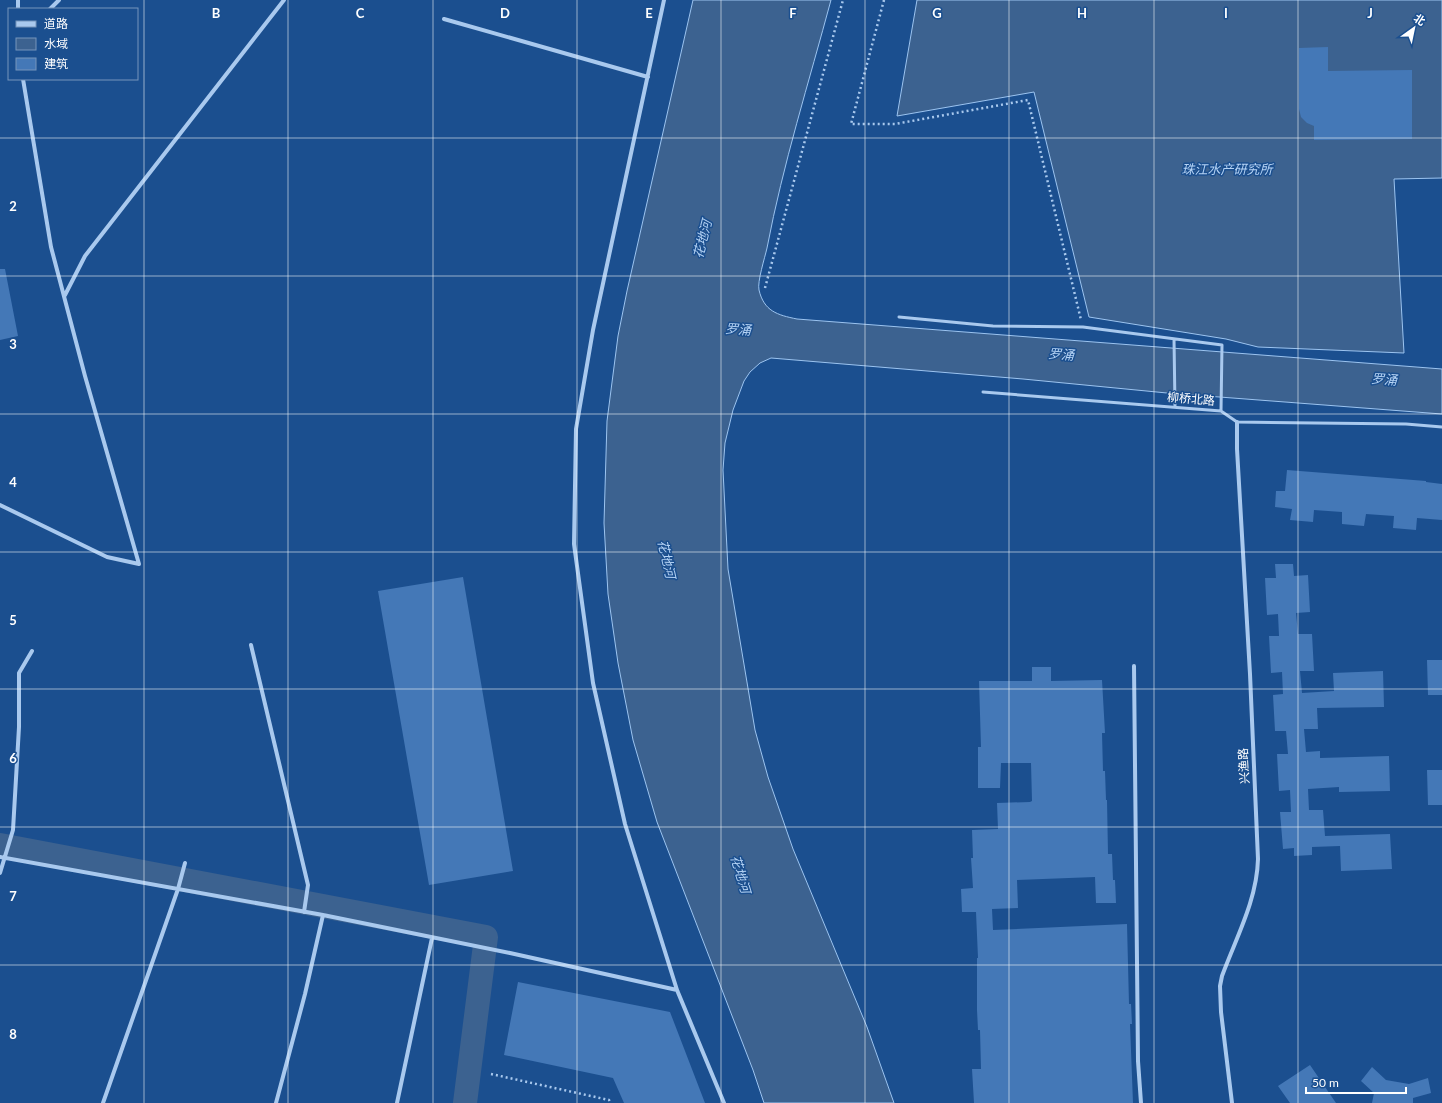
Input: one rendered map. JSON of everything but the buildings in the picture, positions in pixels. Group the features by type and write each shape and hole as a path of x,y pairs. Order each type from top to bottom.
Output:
{"street":[{"path":"51,8 59,0"},
{"path":"65,295 85,256 284,0"},
{"path":"664,0 593,330 576,429 574,544 593,683 625,824 677,990 724,1103"},
{"path":"444,19 648,77"},
{"path":"0,505 106,557 139,564 85,376 65,295 51,247 24,93 23,80"},
{"name":"兴渔路","path":"1232,1103 1221,1012 1220,986 1222,976 1252,896 1257,874 1258,858 1237,449 1237,422"},
{"path":"251,645 308,885 304,912"},
{"path":"0,873 13,830 19,726 19,673 32,651"},
{"path":"1134,666 1138,1061 1141,1103"},
{"path":"0,857 323,915 495,950 677,990"},
{"path":"103,1103 178,889 185,863"},
{"path":"276,1103 305,994 323,915"},
{"path":"396,1103 432,938"}],"lane":[{"path":"899,317 993,326 1082,327 1222,345 1221,411"},
{"path":"1174,339 1175,407"},
{"name":"柳桥北路","path":"983,392 1221,411 1237,422"},
{"path":"1237,422 1406,424 1442,427"}],"path":[{"path":"765,288 842,0"},
{"path":"884,0 851,124 895,124 1028,100 1082,327"},
{"path":"491,1074 609,1100 610,1103"}],"water":[{"path":"693,0 831,0 788,154 759,281 759,290 764,303 772,311 778,314 797,319 1442,369 1442,414 1167,393 1023,379 771,358 760,363 750,372 744,381 733,410 725,443 723,470 728,569 755,730 768,777 793,849 867,1027 894,1103 764,1103 753,1070 657,822 633,740 618,663 608,594 604,523 607,421 618,336 627,291"},
{"name":"珠江水产研究所","path":"917,0 1442,0 1442,178 1394,179 1404,353 1258,347 1226,339 1089,317 1034,92 897,116"}],"waterway":[{"path":"0,845 486,937 465,1103"}],"water label":[{"name":"花地河","path":"702,239"},
{"name":"罗涌","path":"738,329"},
{"name":"罗涌","path":"1061,354"},
{"name":"罗涌","path":"1384,379"},
{"name":"花地河","path":"667,559"},
{"name":"花地河","path":"741,874"}]}
